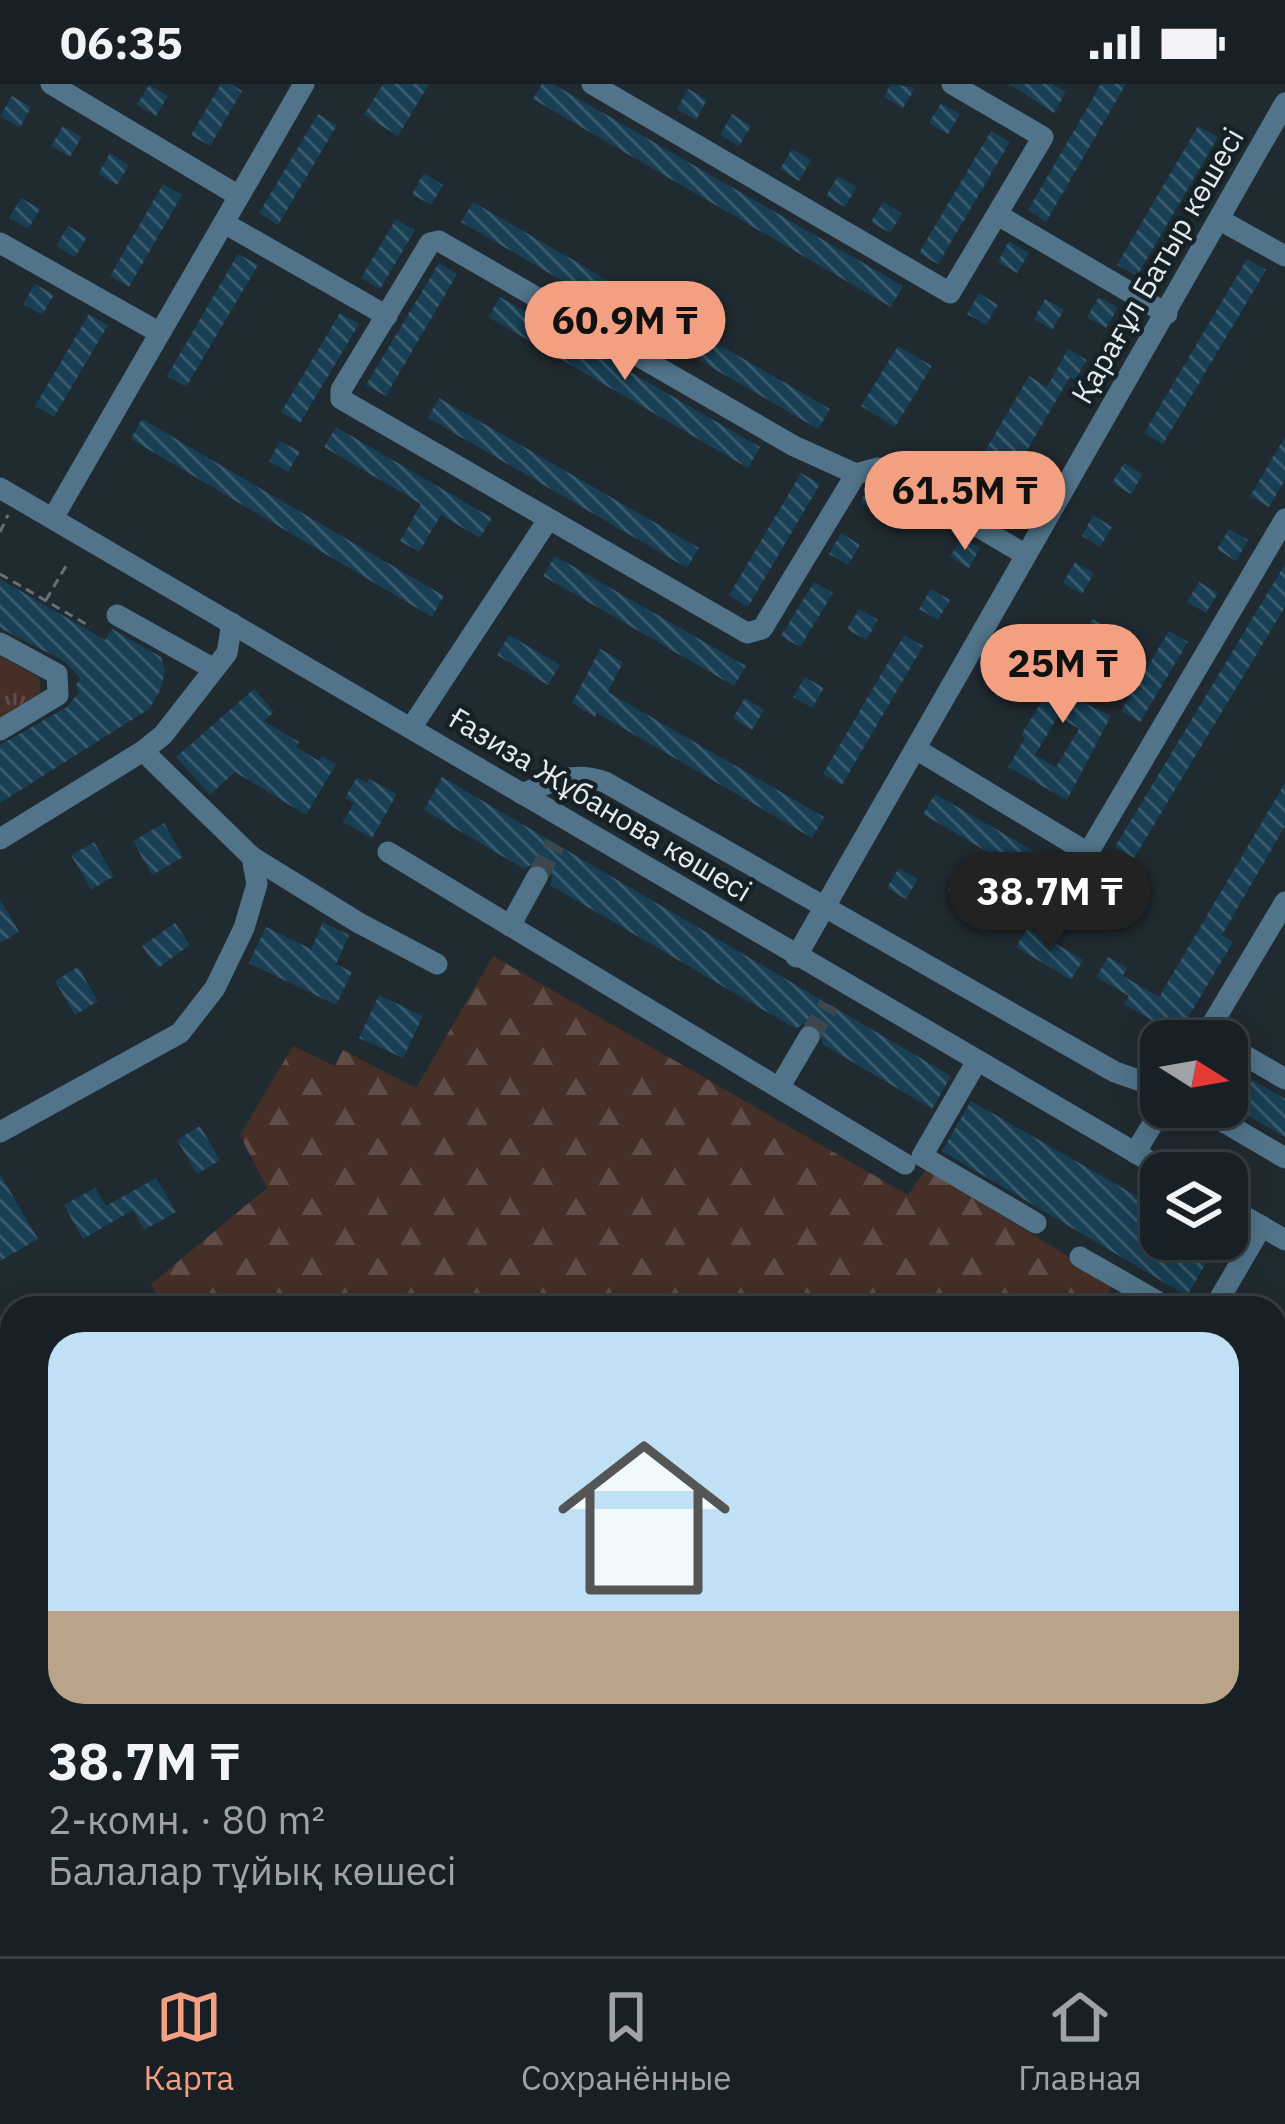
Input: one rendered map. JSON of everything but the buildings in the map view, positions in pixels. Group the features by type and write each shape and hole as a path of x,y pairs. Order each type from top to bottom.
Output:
{"street":[{"path":"51,84 239,196"},
{"path":"53,518 304,84"},
{"path":"592,84 950,293 1042,137 952,84"},
{"name":"Қарағұл Батыр көшесі","path":"796,957 1285,103"},
{"path":"998,215 1167,314"},
{"path":"1220,220 1285,256"},
{"path":"224,223 387,316"},
{"path":"856,474 762,628 747,633 341,399 341,390 430,243 440,241 794,446 856,474 878,468 1026,555"},
{"path":"0,243 160,333"},
{"name":"Ғазиза Жұбанова көшесі","path":"0,488 521,794 562,830 796,957 837,991 977,1061 1140,1155"},
{"path":"916,748 1088,853 1285,519"},
{"path":"411,728 548,520"},
{"path":"117,614 214,669"},
{"path":"0,839 163,735 227,653 232,623"},
{"path":"0,643 57,674 58,695 0,730"},
{"path":"142,751 252,857 437,964"},
{"path":"521,794 562,777 584,775 604,782 1114,1072 1140,1081"},
{"path":"388,852 905,1164"},
{"path":"0,1132 180,1033 215,988 244,928 257,884 252,857"},
{"path":"510,926 537,877"},
{"path":"1224,1020 1285,902"},
{"path":"779,1088 809,1037"},
{"path":"1248,1059 1285,1079"},
{"path":"977,1061 922,1156 1036,1222"},
{"path":"1136,1153 1150,1128"},
{"path":"1234,1128 1285,1158"},
{"path":"1248,1218 1285,1240"},
{"path":"1221,1296 1262,1226"},
{"path":"1080,1257 1148,1296"}],"path":[{"path":"0,532 9,514"},
{"path":"46,600 66,566"},
{"path":"0,574 91,627"}],"green space":[{"path":"0,656 40,678 40,693 0,718"},
{"path":"493,956 908,1195 926,1169 1113,1284 1108,1296 156,1296 151,1284 267,1188 240,1135 293,1046 335,1066 343,1050 416,1088"}],"tunnel":[{"path":"537,877 555,844"},
{"path":"809,1037 829,1005"}]}
